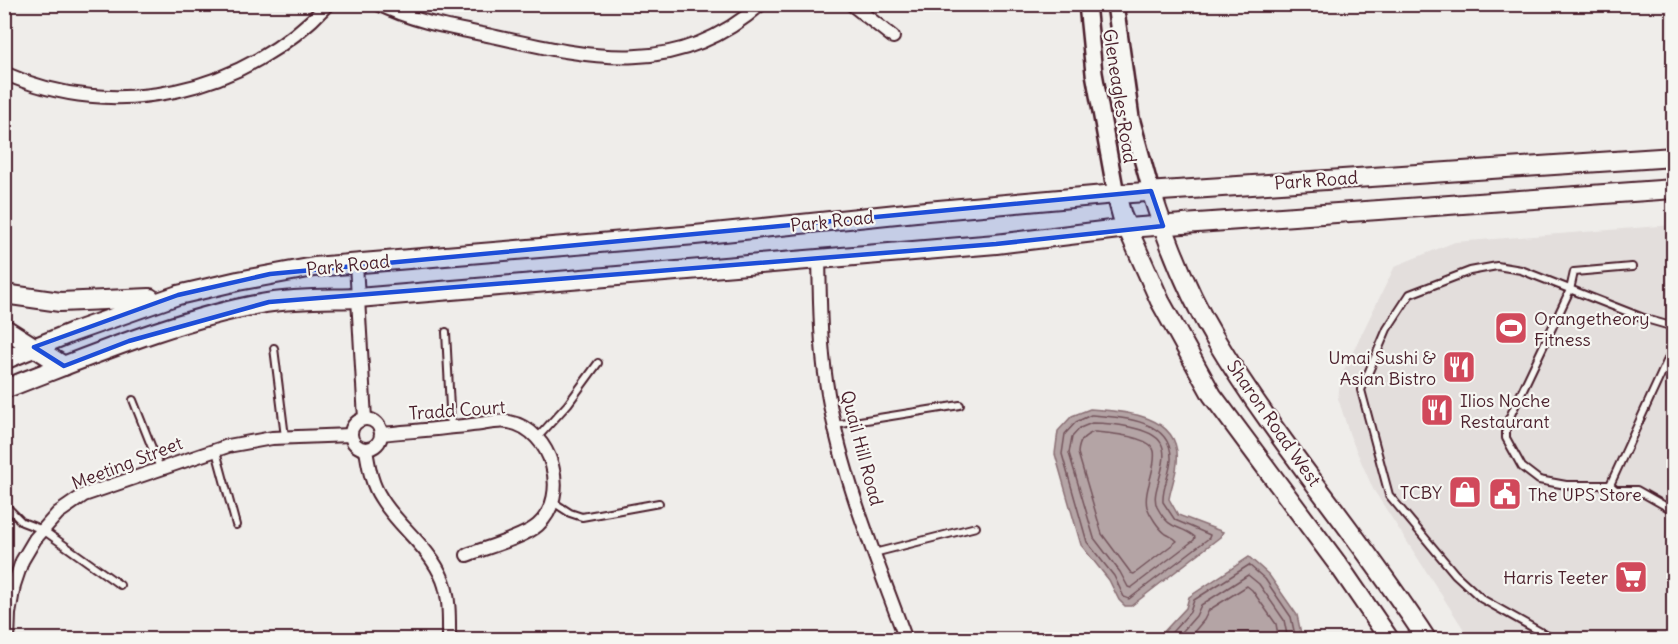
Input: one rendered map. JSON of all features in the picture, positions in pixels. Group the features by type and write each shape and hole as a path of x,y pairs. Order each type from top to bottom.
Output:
{"main road":[{"name":"Park Road","path":"4,360 178,295 270,274 314,267 695,235 1151,191 1674,157"},
{"name":"Park Road","path":"4,389 129,341 269,302 358,298 996,244 1127,228 1674,189"},
{"name":"Sharon Road West","path":"1151,191 1180,269 1214,337 1277,432 1348,525 1427,639"},
{"name":"Sharon Road West","path":"1116,194 1127,228 1160,300 1212,395 1342,570 1390,639"},
{"path":"4,294 60,302 178,295"},
{"path":"4,328 64,366"}],"street":[{"path":"4,73 25,83 58,93 129,98 154,96 190,88 226,76 268,55 306,27 328,4"},
{"path":"378,4 416,20 562,52 598,57 630,57 663,53 705,41 733,25 761,4"},
{"path":"851,4 893,37"},
{"name":"Gleneagles Road","path":"1087,4 1094,73 1116,194"},
{"name":"Gleneagles Road","path":"1115,4 1131,118 1151,191"},
{"name":"Quail Hill Road","path":"819,258 820,333 834,425 848,480 906,639"},
{"path":"356,264 365,419"},
{"path":"365,419 376,423 381,434 377,445 366,450 355,446 351,435 355,424 365,419"},
{"name":"Tradd Court","path":"381,434 507,422 522,426 538,437"},
{"name":"Meeting Street","path":"8,639 14,585 22,561 35,539 66,506 84,495 228,446 285,437 351,435"},
{"path":"467,555 537,526 546,516 553,501 552,468 548,453 538,437"},
{"path":"366,450 373,482 381,498 429,554 443,581 448,600 449,639"}],"lane":[{"path":"1555,639 1482,599 1455,574 1389,495 1361,390 1387,329 1410,294 1470,271 1497,266 1521,270 1646,320 1674,327"},
{"path":"1632,267 1574,272 1570,290 1506,425 1506,438 1522,467 1539,480 1566,485 1610,485 1616,490 1637,490 1674,511"},
{"path":"446,332 451,427"},
{"path":"1610,485 1674,346"},
{"path":"274,348 285,437"},
{"path":"538,437 568,404 598,363"},
{"path":"133,400 160,468"},
{"path":"834,425 960,405"},
{"path":"216,451 236,525"},
{"path":"553,501 570,513 582,517 659,503"},
{"path":"4,504 22,522 44,530 120,585"},
{"path":"874,553 976,527"}],"highlighted area":[{"path":"1151,191 1163,226 996,244 269,302 129,341 64,366 34,347 178,295 270,274"}],"shaded area":[{"path":"1673,225 1673,639 1470,639 1373,489 1350,436 1338,398 1341,376 1395,266 1455,242"}],"water":[{"path":"1090,409 1134,414 1161,425 1170,435 1176,447 1177,463 1169,499 1178,515 1223,532 1220,537 1131,606 1125,606 1119,600 1109,580 1081,545 1055,454 1058,431 1072,416"},
{"path":"1249,557 1269,575 1297,615 1302,638 1157,639 1186,608 1189,597"}],"place":[{"name":"Orangetheory Fitness","path":"1511,328"},
{"name":"Umai Sushi & Asian Bistro","path":"1459,367"},
{"name":"Ilios Noche Restaurant","path":"1437,410"},
{"name":"TCBY","path":"1465,492"},
{"name":"The UPS Store","path":"1505,494"},
{"name":"Harris Teeter","path":"1631,577"}]}
